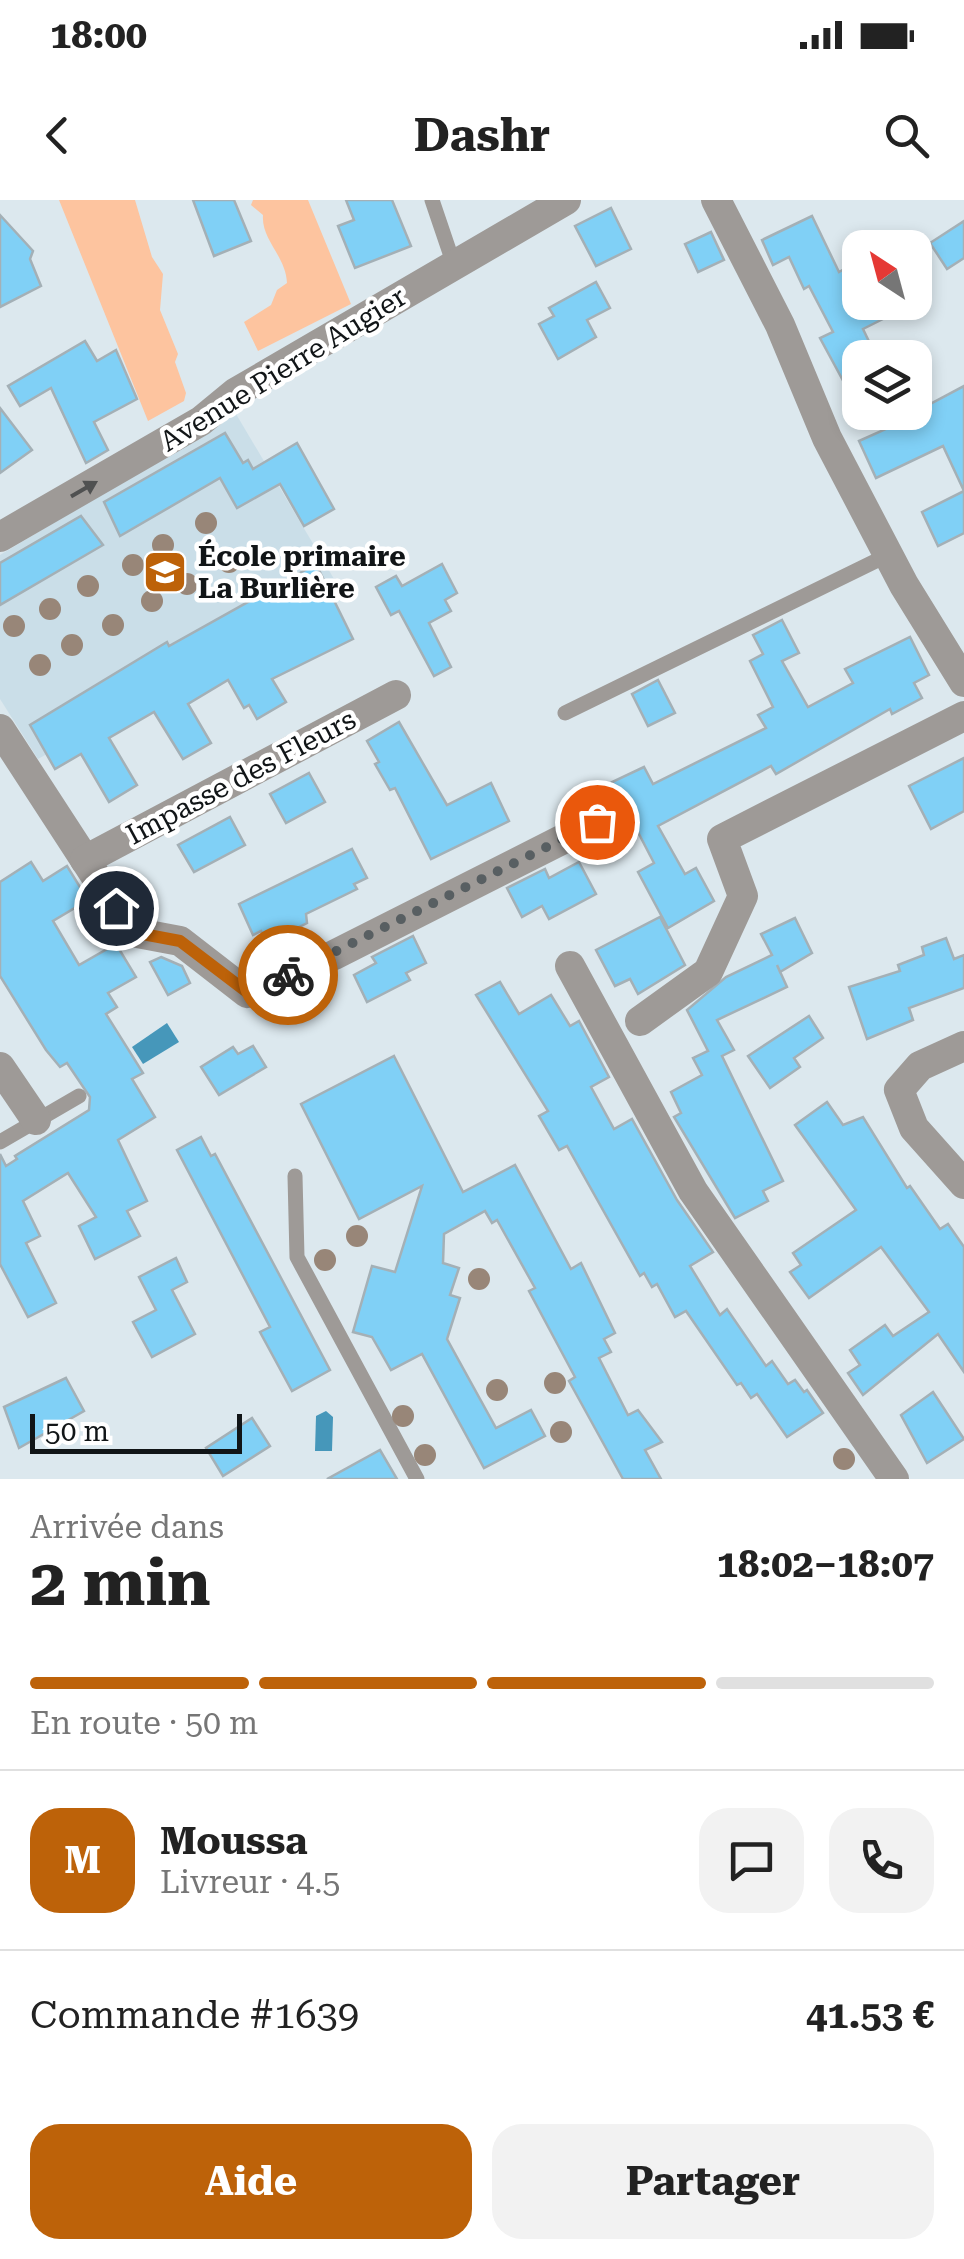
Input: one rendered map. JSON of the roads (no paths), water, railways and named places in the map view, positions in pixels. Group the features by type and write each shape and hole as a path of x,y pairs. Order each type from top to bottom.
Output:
{"street":[{"path":"716,200 780,325 827,438 888,555 964,682"},
{"name":"Avenue Pierre Augier","path":"0,537 201,421 235,392 454,265 549,204"},
{"name":"Impasse des Fleurs","path":"85,860 396,695"},
{"path":"640,1021 708,972 743,896 722,839 964,716"},
{"path":"0,729 132,932 180,941 247,992 334,955 597,822"},
{"path":"570,966 693,1191 894,1479"},
{"path":"964,1046 920,1066 899,1090 914,1128 964,1184"},
{"path":"0,1067 36,1120"}],"lane":[{"path":"432,200 454,265"},
{"path":"565,713 888,555"},
{"path":"0,1142 79,1096"},
{"path":"295,1176 298,1256 417,1479"}],"water":[{"path":"167,1023 179,1042 143,1064 132,1047"},
{"path":"326,1411 333,1417 332,1451 315,1451 316,1416"}],"place":[{"name":"École primaire La Burlière","path":"165,572"}]}
